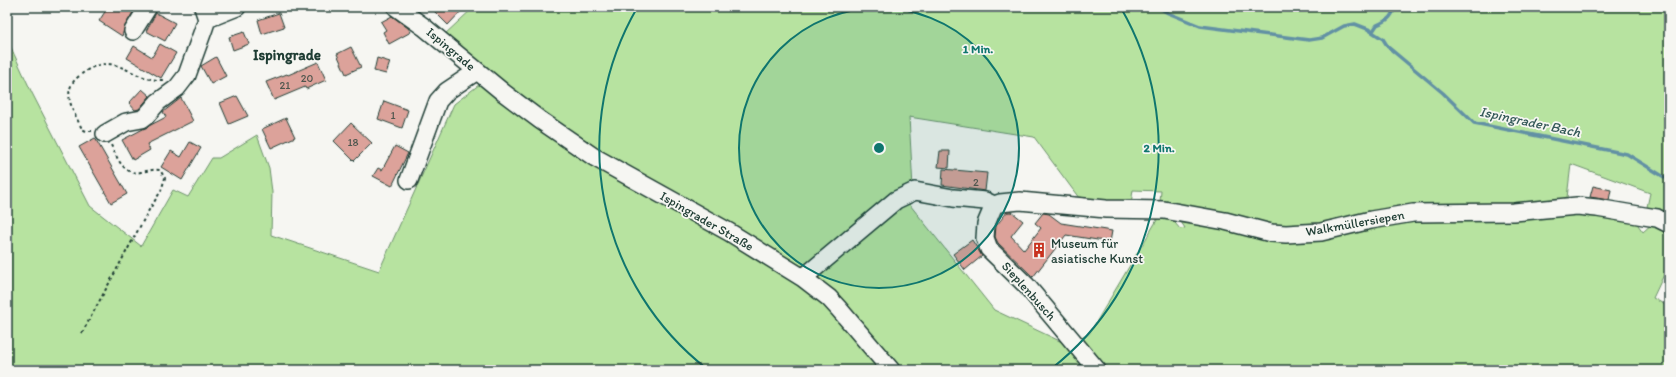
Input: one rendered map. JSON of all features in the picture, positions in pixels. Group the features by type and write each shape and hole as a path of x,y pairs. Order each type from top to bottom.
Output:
{"street":[{"path":"133,31 148,7"},
{"path":"105,134 126,122 142,119 158,102 177,88 187,75 196,53 205,13 237,7"},
{"name":"Ispingrade","path":"396,7 424,27 504,93"},
{"path":"409,180 438,101 447,91 477,71"},
{"name":"Ispingrader Straße","path":"504,93 594,157 729,232 803,278 834,303 891,370"},
{"path":"803,278 896,200 915,191 953,198 985,201 994,205"},
{"name":"Walkmüllersiepen","path":"994,205 1020,201 1106,209 1164,210 1271,233 1286,234 1321,232 1371,220 1413,213 1514,212 1577,206 1656,218 1669,224"},
{"name":"Sieplenbusch","path":"994,205 986,224 985,238 989,249 1026,285 1097,370"}],"path":[{"path":"82,333 149,210 161,191 165,178 160,170 155,169 138,173 130,172 124,169 105,134 97,131 86,131 82,129 68,94 71,85 82,73 102,63 120,66 146,78 156,80 187,75"}],"green space":[{"path":"474,7 1669,7 1669,221 1647,207 1650,193 1571,164 1566,206 1301,231 1160,202 1161,191 1133,190 1131,204 1082,202 1034,137 909,117 913,188 803,275 596,155 444,35"},
{"path":"7,39 32,93 90,206 141,246 173,190 188,197 212,158 219,158 257,135 269,168 272,192 271,235 379,271 454,104 484,81 805,283 888,370 7,370"},
{"path":"906,200 994,310 1064,343 1069,340 1094,370 893,370 807,278"},
{"path":"1539,212 1633,218 1643,232 1653,223 1669,227 1669,264 1653,298 1669,307 1669,370 1102,370 1080,337 1089,334 1160,215 1171,218 1180,229 1185,228 1177,216 1272,236 1389,219"}],"building":[{"path":"108,7 136,7 125,26 122,36 99,21"},
{"path":"430,7 465,7 448,25"},
{"path":"156,13 175,23 165,41 146,31"},
{"path":"279,13 284,27 262,34 258,20"},
{"path":"392,16 411,32 389,44 383,32 386,30 381,22"},
{"path":"244,32 249,44 233,50 229,37"},
{"path":"160,44 176,53 161,78 127,58 134,46 152,57"},
{"path":"351,47 361,67 346,74 337,54"},
{"path":"216,57 226,76 211,84 201,66"},
{"path":"377,58 390,62 386,74 374,71"},
{"path":"318,62 326,80 306,89 305,87 274,100 266,82 287,74 288,75"},
{"path":"142,89 150,96 139,109 135,110 129,103"},
{"path":"237,96 248,116 229,124 220,103"},
{"path":"181,98 193,121 147,144 150,150 133,160 122,140 166,117 163,112"},
{"path":"384,101 408,110 402,128 378,119"},
{"path":"286,118 295,137 271,148 262,129"},
{"path":"351,123 372,143 354,161 334,141"},
{"path":"95,138 127,194 111,203 79,147"},
{"path":"190,142 201,148 182,180 161,167 171,151 181,157"},
{"path":"395,146 408,153 392,186 373,176 378,168 382,170"},
{"path":"940,151 950,151 949,168 938,167"},
{"path":"943,169 987,173 985,191 942,185"},
{"path":"1593,186 1611,190 1609,200 1590,197"},
{"path":"1007,212 1012,212 1023,221 1011,236 1024,250 1041,228 1035,223 1043,213 1049,214 1061,223 1112,231 1110,242 1066,235 1033,277 998,243 995,237 996,226"},
{"path":"972,240 982,256 965,270 953,254"}],"waterway":[{"path":"1158,7 1168,13 1200,26 1309,40 1322,38 1344,26 1355,24 1373,31 1377,25 1389,18 1396,7"},
{"name":"Ispingrader Bach","path":"1366,28 1383,39 1388,47 1443,93 1474,123 1627,154 1669,180"}],"place":[{"name":"Museum für asiatische Kunst","path":"1039,250"}],"district":[{"name":"Ispingrade","path":"287,55"}]}
